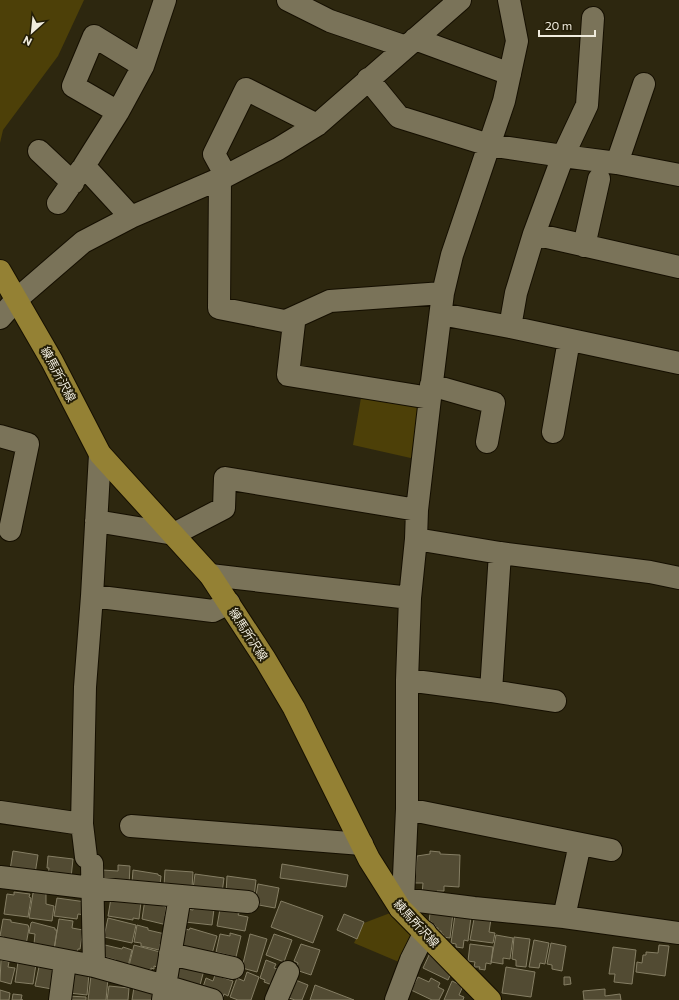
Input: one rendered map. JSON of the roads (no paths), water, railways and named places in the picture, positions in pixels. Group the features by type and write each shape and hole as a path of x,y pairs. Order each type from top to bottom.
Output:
{"main road":[{"name":"練馬所沢線","path":"0,271 52,361 100,454 210,575 265,659 294,708 369,859 402,904 425,932 490,1000"}],"street":[{"path":"58,203 79,174 118,112 143,66 165,0"},
{"path":"288,0 330,21 410,43 510,74"},
{"path":"0,318 17,299 82,242 131,217 223,178 278,149 317,125 460,0"},
{"path":"509,0 517,42 504,101 452,255 443,293 417,510 416,539 410,598 407,680 407,809 402,904 474,908 564,917 679,933"},
{"path":"510,327 516,293 534,234 563,156 587,105 593,18"},
{"path":"118,112 73,86 94,36 143,66"},
{"path":"368,80 399,117 489,145 617,163 679,175"},
{"path":"617,163 644,84"},
{"path":"317,125 246,89 214,154 223,178 219,308 294,323 288,375 431,392 494,403 487,442"},
{"path":"39,151 79,174 131,217"},
{"path":"584,246 599,179"},
{"path":"534,234 679,267"},
{"path":"286,322 330,301 443,293"},
{"path":"441,314 679,363"},
{"path":"553,432 569,340"},
{"path":"0,436 28,444 10,530"},
{"path":"94,966 92,888 89,861 82,824 85,687 100,454"},
{"path":"96,520 174,534 224,508 225,478 417,510"},
{"path":"416,539 500,553 650,572 679,578"},
{"path":"491,691 500,553"},
{"path":"210,575 410,598"},
{"path":"92,596 213,611 229,603"},
{"path":"407,680 555,701"},
{"path":"407,809 611,850"},
{"path":"0,812 82,824"},
{"path":"131,826 362,844"},
{"path":"564,917 580,844"},
{"path":"0,880 0,877 92,888 248,902"},
{"path":"164,993 180,896"},
{"path":"396,1000 411,960 425,932"},
{"path":"0,948 65,962 94,966 164,993 212,1000"},
{"path":"170,954 233,968"},
{"path":"60,1000 65,962"},
{"path":"276,1000 288,972"}]}
